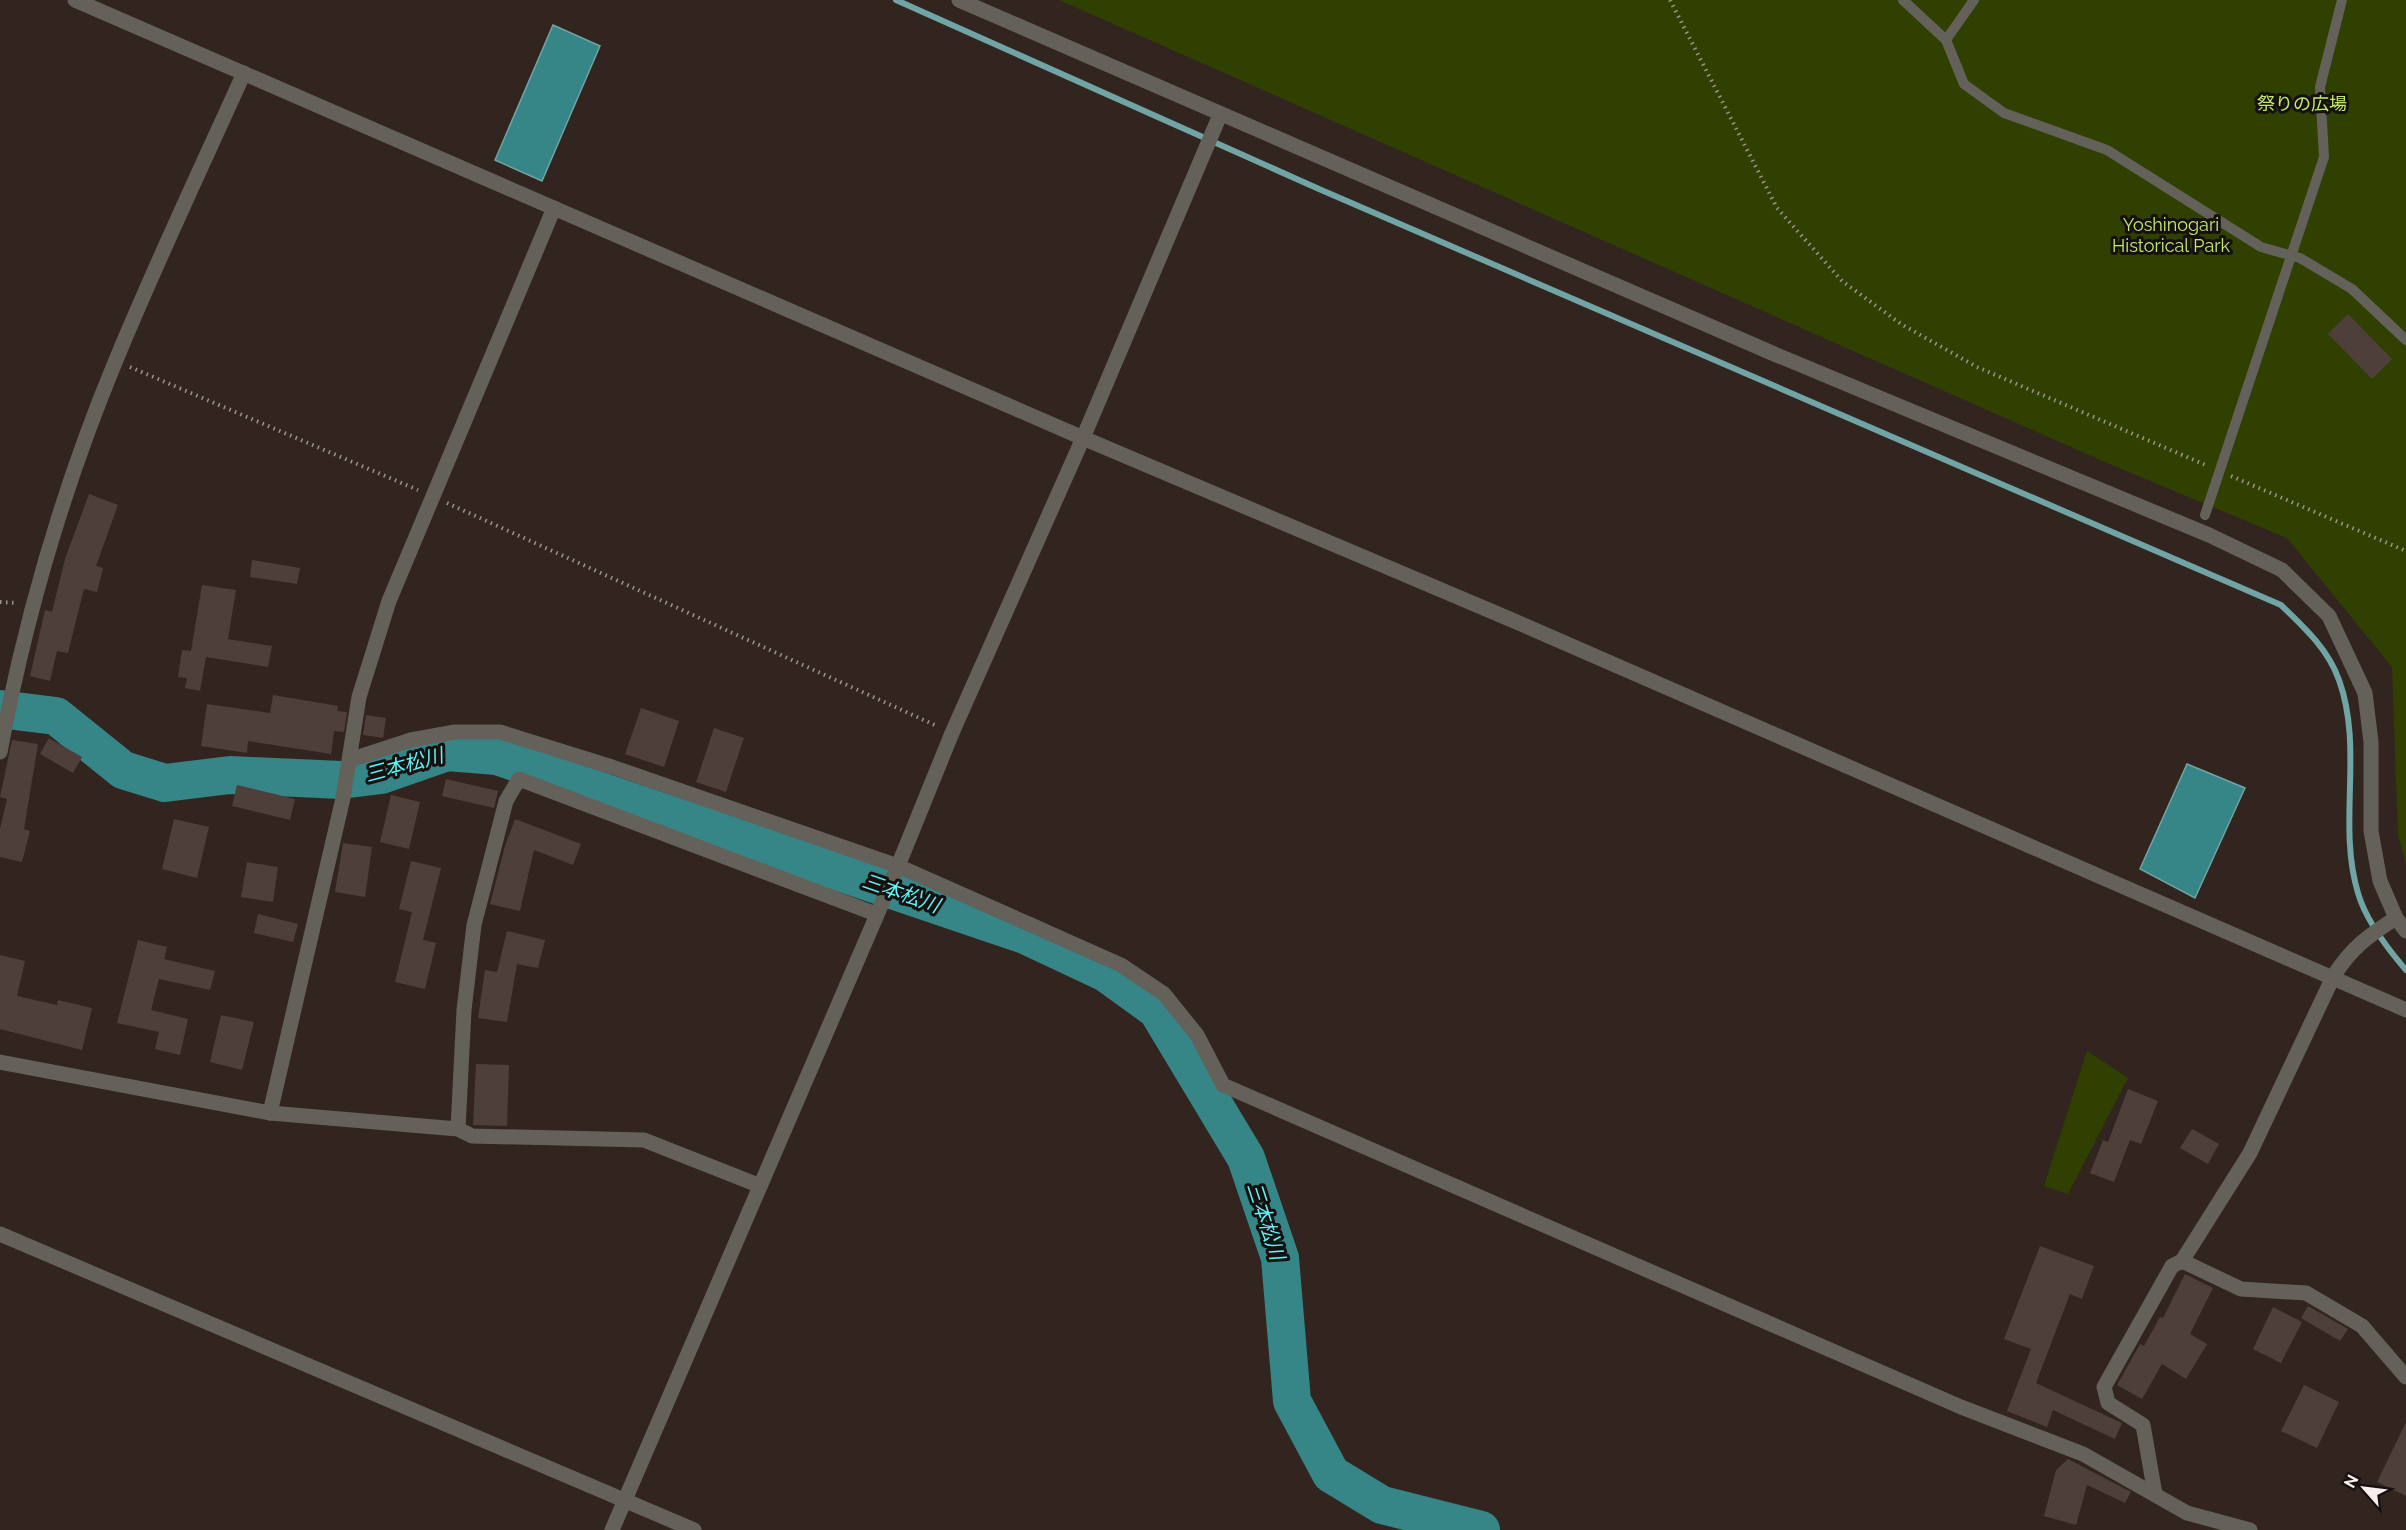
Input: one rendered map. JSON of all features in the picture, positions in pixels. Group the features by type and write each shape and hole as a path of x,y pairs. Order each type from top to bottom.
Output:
{"street":[{"path":"75,0 1083,438 1512,620 2406,1010"},
{"path":"959,0 1772,353 2209,535 2282,570 2329,616 2365,693 2371,742 2371,831 2380,881 2396,918 2406,931"},
{"path":"0,752 33,605 76,470 115,361 244,73"},
{"path":"612,1530 758,1185 898,866 952,733 1083,438 1220,115"},
{"path":"270,1113 343,798 359,697 389,601 554,208"},
{"path":"350,760 411,740 455,732 500,732 612,767 898,866 1121,965 1164,994 1197,1035 1223,1085 1961,1407 2083,1454 2187,1513 2227,1528 2250,1530"},
{"path":"458,1129 464,1010 474,926 506,801 519,779 876,914"},
{"path":"2155,1494 2143,1425 2108,1403 2104,1387 2172,1266 2182,1261 2250,1153 2333,977 2346,955 2365,938 2396,918"},
{"path":"0,1062 270,1113 458,1129 472,1136 644,1140 758,1185"},
{"path":"0,1233 694,1530"},
{"path":"2182,1261 2241,1289 2306,1293 2362,1326 2406,1377"}],"lane":[{"path":"1903,0 1946,40 1964,84 2004,113 2108,150 2261,247 2291,256 2352,289 2406,340"},
{"path":"1946,40 1974,0"},
{"path":"2205,515 2324,157 2320,87 2342,0"}],"path":[{"path":"1670,0 1777,208 1842,281 1901,324 1977,367 2406,551"},
{"path":"115,361 432,496 952,733"}],"green space":[{"name":"Yoshinogari Historical Park","path":"1059,0 2406,0 2406,863 2398,835 2392,667 2287,538 2107,463"},
{"path":"2087,1051 2128,1078 2068,1194 2044,1186"}],"water":[{"path":"553,25 600,46 542,181 495,160"},
{"path":"2187,764 2245,788 2195,898 2140,869"}],"building":[{"path":"2348,314 2392,359 2372,379 2328,334"},
{"path":"89,494 118,505 96,566 103,568 97,592 84,589 68,653 57,651 50,681 30,676 45,610 52,612 65,559"},
{"path":"252,560 300,568 297,584 250,577"},
{"path":"202,585 236,590 228,639 272,646 268,667 206,657 200,691 185,688 187,678 178,677 182,650 191,651"},
{"path":"273,695 338,706 337,711 347,712 344,732 334,731 331,754 248,741 247,753 201,746 207,704 270,713"},
{"path":"641,708 679,721 664,767 625,754"},
{"path":"366,715 386,718 383,738 363,735"},
{"path":"714,728 744,738 726,792 696,782"},
{"path":"49,738 82,757 73,773 40,754"},
{"path":"12,740 38,744 24,829 30,831 22,862 0,857 0,829 7,799 0,797"},
{"path":"446,779 498,791 494,808 442,796"},
{"path":"237,785 295,799 290,820 232,806"},
{"path":"391,795 420,802 409,849 380,842"},
{"path":"174,819 209,827 197,878 162,869"},
{"path":"515,819 581,844 573,865 534,850 520,911 490,904 505,846"},
{"path":"343,843 372,847 365,897 335,892"},
{"path":"411,861 441,868 423,940 436,943 425,989 395,982 412,912 399,909"},
{"path":"247,862 278,867 273,902 241,897"},
{"path":"258,914 298,924 293,942 254,933"},
{"path":"507,931 545,940 538,968 517,964 507,1022 478,1018 485,970 497,972"},
{"path":"138,940 167,947 164,959 215,971 210,990 159,979 151,1010 188,1019 180,1055 155,1049 159,1032 117,1023"},
{"path":"0,955 25,961 17,996 57,1005 58,1000 92,1008 82,1050 0,1029"},
{"path":"221,1015 254,1022 242,1070 210,1062"},
{"path":"476,1064 509,1065 507,1126 473,1125"},
{"path":"2128,1089 2158,1101 2141,1144 2130,1140 2114,1182 2090,1173 2103,1140 2108,1142"},
{"path":"2192,1129 2219,1144 2208,1164 2180,1148"},
{"path":"2040,1246 2094,1266 2082,1299 2070,1294 2036,1383 2122,1423 2115,1439 2053,1410 2047,1427 2007,1411 2031,1349 2004,1339"},
{"path":"2185,1274 2213,1288 2190,1334 2207,1344 2186,1379 2162,1364 2142,1399 2117,1385 2140,1344 2144,1346 2160,1317 2163,1318"},
{"path":"2308,1306 2348,1329 2340,1341 2301,1318"},
{"path":"2273,1307 2302,1322 2281,1363 2253,1349"},
{"path":"2304,1385 2339,1402 2317,1448 2281,1431"},
{"path":"2406,1422 2406,1496 2377,1482"},
{"path":"2068,1459 2131,1492 2125,1503 2087,1485 2076,1525 2044,1516 2056,1470"}],"waterway":[{"path":"896,0 1319,189 2281,605 2322,648 2339,680 2350,733 2350,840 2352,867 2358,893 2372,924 2406,970"},
{"name":"三本松川","path":"0,709 56,716 123,770 165,783 230,775 341,780 381,775 447,752 497,756 1025,935 1106,973 1157,1010 1246,1158 1280,1258 1292,1401 1331,1474 1382,1505 1481,1530"}],"park label":[{"name":"祭りの広場","path":"2302,104"}]}
